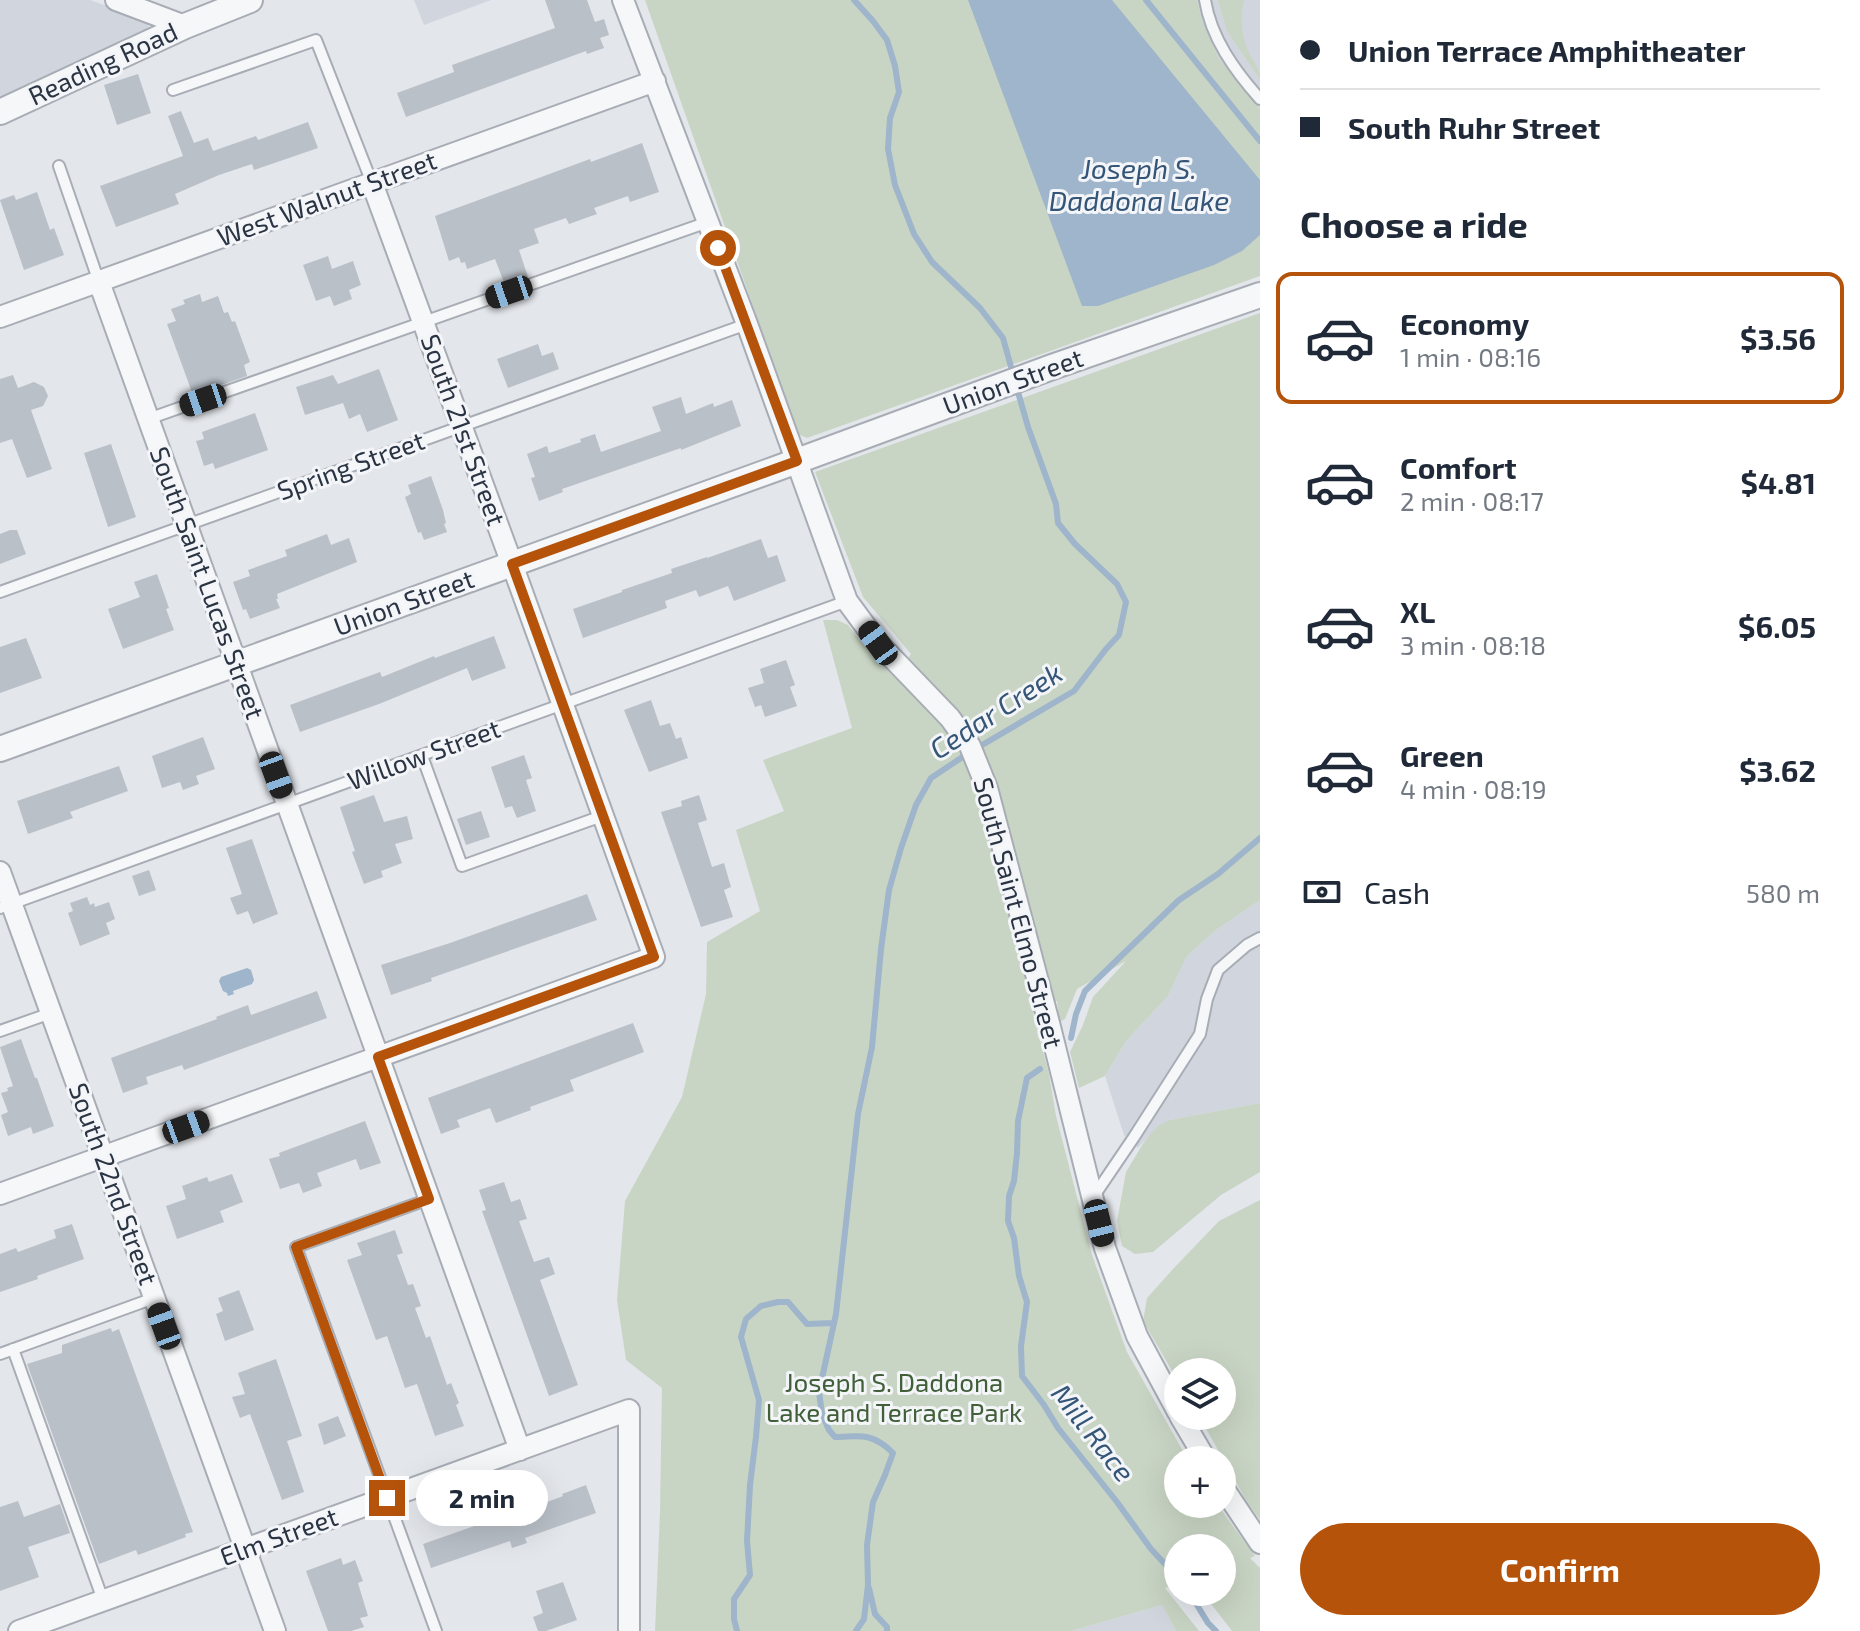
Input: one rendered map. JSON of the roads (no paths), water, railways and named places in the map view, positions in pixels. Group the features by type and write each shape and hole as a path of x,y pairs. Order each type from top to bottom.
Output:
{"street":[{"path":"116,0 185,26"},
{"name":"South Saint Elmo Street","path":"623,0 747,324 847,601 878,643 950,718 970,746 987,788 1105,1248 1137,1336 1164,1386"},
{"name":"Reading Road","path":"0,112 241,2"},
{"name":"West Walnut Street","path":"0,317 655,81"},
{"name":"South 21st Street","path":"372,183 654,957 378,1057"},
{"name":"South Saint Lucas Street","path":"99,282 520,1450"},
{"name":"Union Street","path":"0,749 971,396 1260,295"},
{"name":"South 22nd Street","path":"0,872 6,906 51,1013 275,1631"},
{"path":"0,1194 378,1057"},
{"name":"Elm Street","path":"19,1631 629,1410 629,1631"},
{"path":"1236,1507 1260,1543"}],"lane":[{"path":"1205,0 1216,38 1260,99"},
{"name":"South 21st Street","path":"173,90 316,40 372,183"},
{"name":"South Saint Lucas Street","path":"59,166 99,282"},
{"path":"148,419 708,222"},
{"name":"Spring Street","path":"0,592 747,324"},
{"name":"Willow Street","path":"6,906 847,601"},
{"path":"422,756 462,866 602,816"},
{"path":"1093,1198 1200,1034 1207,999 1218,970 1260,938"},
{"path":"0,1031 51,1013"},
{"path":"429,1199 296,1247 436,1631"},
{"path":"0,1354 154,1298"},
{"path":"13,1349 103,1600"}],"water":[{"name":"Joseph S. Daddona Lake","path":"968,0 1112,0 1260,180 1260,235 1242,251 1214,265 1098,306 1082,306"},
{"path":"247,968 251,970 252,984 228,996 219,981 221,977"}],"waterway":[{"name":"Cedar Creek","path":"854,0 887,40 895,66 899,92 890,118 888,149 895,185 914,234 932,262 980,308 1003,338 1013,374"},
{"name":"Mill Race","path":"1146,0 1260,141"},
{"name":"Cedar Creek","path":"977,748 1074,691 1119,635 1126,602 1117,584 1058,523 1056,504 1016,385"},
{"name":"Cedar Creek","path":"856,1631 864,1619 868,1585 867,1545 873,1502 893,1453 867,1437 835,1437 822,1414 819,1392 836,1314 858,1114 872,1047 889,890 916,805 931,778 967,754"},
{"name":"Mill Race","path":"1071,1038 1085,991 1179,900 1218,874 1260,838"},
{"name":"Mill Race","path":"1040,1069 1027,1078 1018,1121 1014,1181 1009,1196 1008,1221 1027,1302 1021,1346 1022,1376 1058,1428 1164,1563"},
{"path":"737,1631 734,1599 750,1575 747,1541 759,1400 741,1337 746,1319 761,1306 788,1302 807,1324 834,1323"},
{"path":"869,1588 875,1614 887,1631"},
{"name":"Mill Race","path":"1198,1606 1216,1631"}],"park label":[{"name":"Joseph S. Daddona Lake and Terrace Park","path":"894,1398"}]}
